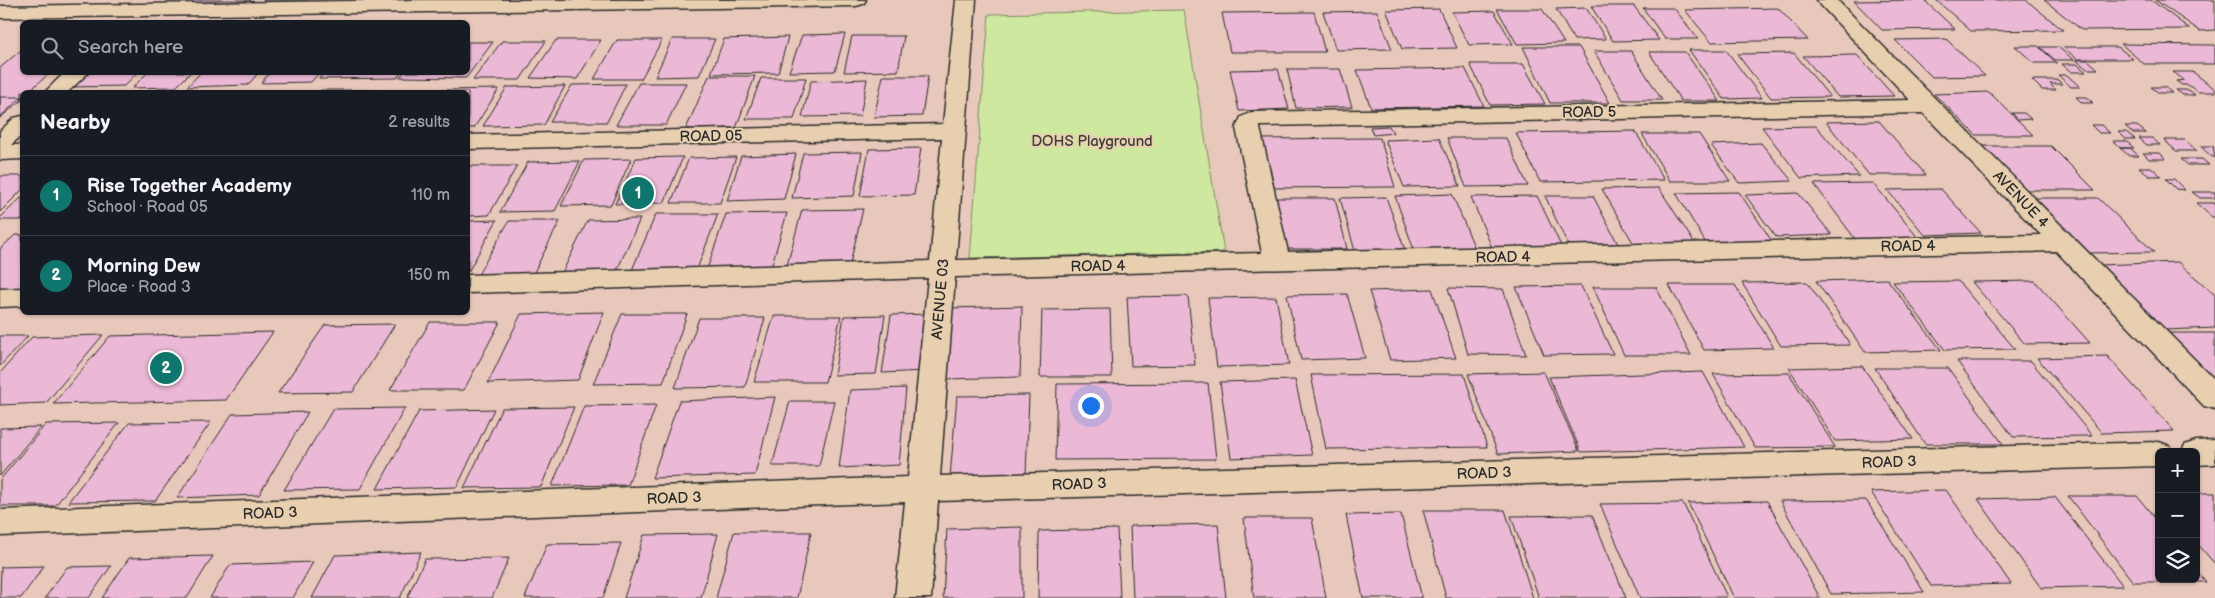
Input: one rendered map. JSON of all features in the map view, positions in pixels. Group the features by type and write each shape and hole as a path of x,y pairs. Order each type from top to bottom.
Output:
{"street":[{"path":"139,16 165,0"},
{"path":"0,12 139,16 856,0"},
{"name":"AVENUE 03","path":"913,598 966,0"},
{"name":"AVENUE 4","path":"1826,0 2215,398"},
{"path":"58,90 75,75"},
{"name":"ROAD 5","path":"1277,262 1248,128 1248,122 1252,119 1930,106"},
{"path":"0,143 20,125"},
{"name":"ROAD 05","path":"470,142 954,131"},
{"path":"0,152 20,152"},
{"name":"ROAD 4","path":"470,284 942,269 2063,243"},
{"path":"0,298 20,297"},
{"path":"2200,453 2215,452"},
{"name":"ROAD 3","path":"0,523 922,489 2155,454"}],"green space":[{"name":"DOHS Playground","path":"1184,10 1224,252 970,258 989,14"}],"building":[{"path":"187,0 251,0 247,4 182,4"},
{"path":"264,0 309,0 306,4 260,4"},
{"path":"1924,0 1955,29 1882,30 1854,1"},
{"path":"1936,0 2026,0 2063,30 1971,31"},
{"path":"2044,0 2151,0 2190,29 2082,30"},
{"path":"2155,0 2215,0 2215,30 2200,31"},
{"path":"1591,6 1634,6 1659,40 1613,41"},
{"path":"1586,8 1606,39 1574,40 1556,9"},
{"path":"1643,8 1674,8 1698,39 1665,39"},
{"path":"1778,8 1808,40 1711,42 1685,10"},
{"path":"1439,9 1457,48 1402,49 1386,10"},
{"path":"1497,9 1542,9 1564,43 1517,44"},
{"path":"1377,11 1392,49 1336,50 1323,12"},
{"path":"1494,11 1513,44 1469,45 1452,12"},
{"path":"1314,12 1325,52 1230,52 1222,13"},
{"path":"845,34 835,71 789,72 802,35"},
{"path":"852,36 904,36 898,71 844,72"},
{"path":"788,37 778,73 711,74 724,39"},
{"path":"672,39 715,39 699,76 655,77"},
{"path":"1946,39 1985,76 1932,77 1895,40"},
{"path":"556,40 601,40 577,79 530,78"},
{"path":"617,40 662,40 641,79 594,79"},
{"path":"502,41 546,41 520,80 473,80"},
{"path":"470,42 493,42 470,73"},
{"path":"2121,44 2215,45 2215,64 2144,64"},
{"path":"2015,46 2038,46 2057,63 2034,63"},
{"path":"1523,47 1579,47 1610,103 1550,103"},
{"path":"2040,47 2058,47 2074,60 2055,60"},
{"path":"2063,47 2118,47 2133,59 2077,59"},
{"path":"1689,50 1726,50 1762,98 1724,99"},
{"path":"20,51 20,75 48,75 30,90 20,90 20,99 0,117 0,68"},
{"path":"1594,51 1631,51 1662,100 1623,100"},
{"path":"1649,52 1685,52 1720,101 1681,101"},
{"path":"1794,53 1830,97 1771,98 1737,54"},
{"path":"1857,55 1894,96 1838,97 1803,56"},
{"path":"2076,60 2088,60 2098,69 2087,69"},
{"path":"1470,64 1523,64 1545,104 1490,105"},
{"path":"2062,64 2077,64 2086,72 2071,72"},
{"path":"1465,68 1484,106 1371,108 1357,70"},
{"path":"1278,69 1289,109 1239,111 1230,70"},
{"path":"1287,69 1340,69 1352,107 1296,108"},
{"path":"2173,72 2193,72 2215,89 2215,92 2198,92 2188,85 2182,85 2176,81 2184,80"},
{"path":"83,75 135,75 124,86 70,87"},
{"path":"145,75 188,75 176,87 132,88"},
{"path":"198,75 256,75 248,85 187,87"},
{"path":"268,75 317,75 311,82 261,83"},
{"path":"322,75 399,75 397,78 319,79"},
{"path":"402,75 468,75 466,78 400,77"},
{"path":"2058,75 2067,75 2080,87 2071,87"},
{"path":"709,76 755,76 736,128 686,129"},
{"path":"883,76 928,76 922,116 874,117"},
{"path":"761,78 806,78 794,119 746,119"},
{"path":"867,79 860,116 802,117 811,81"},
{"path":"2032,80 2058,80 2062,84 2050,84 2056,90 2042,90"},
{"path":"639,83 686,83 666,125 616,125"},
{"path":"626,84 607,122 550,122 572,85"},
{"path":"565,86 544,125 483,126 507,87"},
{"path":"2151,87 2165,87 2172,93 2159,93"},
{"path":"499,89 474,128 470,128 470,90 442,90"},
{"path":"2176,90 2189,90 2195,95 2183,95"},
{"path":"1989,92 2033,135 1976,135 1934,94"},
{"path":"0,97 20,97 20,102 0,118"},
{"path":"2076,97 2087,97 2093,103 2082,103"},
{"path":"2012,113 2024,113 2031,119 2018,120"},
{"path":"1879,121 1926,175 1869,175 1826,122"},
{"path":"2091,125 2101,125 2110,133 2099,133"},
{"path":"1389,126 1393,133 1373,135 1370,127"},
{"path":"1816,126 1859,176 1801,178 1762,127"},
{"path":"2125,126 2137,126 2146,133 2133,133"},
{"path":"1635,131 1664,180 1540,182 1516,133"},
{"path":"2118,132 2126,132 2135,139 2126,139"},
{"path":"1642,134 1699,134 1730,181 1670,181"},
{"path":"1380,138 1395,187 1266,188 1257,139"},
{"path":"1439,138 1460,186 1404,187 1385,140"},
{"path":"1447,138 1506,138 1528,186 1466,187"},
{"path":"2139,138 2152,138 2160,145 2147,145"},
{"path":"2164,140 2185,140 2197,151 2176,151"},
{"path":"2113,141 2126,141 2134,148 2120,148"},
{"path":"1761,143 1792,181 1739,183 1711,145"},
{"path":"1980,146 2051,146 2095,190 2021,190"},
{"path":"2200,146 2213,146 2215,157 2212,157"},
{"path":"921,148 914,195 860,196 869,149"},
{"path":"2120,148 2130,148 2139,156 2129,156"},
{"path":"862,152 854,196 792,198 803,153"},
{"path":"2143,153 2160,153 2166,159 2149,159"},
{"path":"796,154 784,199 727,201 741,156"},
{"path":"683,157 664,203 615,204 636,158"},
{"path":"736,157 720,203 671,203 689,158"},
{"path":"631,159 611,205 561,206 584,160"},
{"path":"2181,159 2202,159 2209,165 2188,165"},
{"path":"580,161 555,211 500,212 528,162"},
{"path":"470,166 517,166 489,215 470,216"},
{"path":"2139,167 2151,167 2161,176 2149,176"},
{"path":"0,176 20,176 20,192 0,212"},
{"path":"2166,179 2174,179 2185,190 2176,189"},
{"path":"1873,183 1919,239 1856,240 1814,184"},
{"path":"1659,188 1695,244 1635,246 1602,189"},
{"path":"1941,189 1981,233 1925,235 1887,190"},
{"path":"1739,192 1774,244 1707,245 1676,193"},
{"path":"2192,192 2215,192 2215,198 2200,198"},
{"path":"1798,193 1832,235 1776,237 1745,195"},
{"path":"1452,194 1476,251 1415,253 1395,196"},
{"path":"1537,196 1564,252 1494,253 1471,197"},
{"path":"1545,196 1593,196 1618,244 1568,245"},
{"path":"1386,197 1405,250 1355,251 1340,198"},
{"path":"1273,198 1335,198 1347,249 1282,249"},
{"path":"2033,198 2098,198 2154,252 2085,253"},
{"path":"20,199 20,220 0,220"},
{"path":"2196,203 2215,203 2215,217 2212,217"},
{"path":"863,209 849,268 786,269 802,210"},
{"path":"787,213 770,271 706,272 726,214"},
{"path":"656,214 718,214 697,269 632,270"},
{"path":"640,219 614,277 560,277 588,220"},
{"path":"497,220 470,268 470,221"},
{"path":"509,221 560,221 531,278 476,278"},
{"path":"15,235 20,235 20,292 0,292 0,249"},
{"path":"2178,262 2215,295 2215,328 2165,330 2098,265"},
{"path":"1887,279 1941,350 1865,352 1816,281"},
{"path":"1958,281 2015,349 1945,350 1893,282"},
{"path":"2035,281 2090,343 2025,344 1972,282"},
{"path":"1807,282 1850,345 1781,346 1742,283"},
{"path":"1669,285 1735,285 1774,348 1704,350"},
{"path":"1581,286 1613,354 1544,355 1516,287"},
{"path":"1593,287 1656,287 1691,355 1624,355"},
{"path":"1448,288 1503,289 1526,355 1468,354"},
{"path":"1432,289 1456,358 1390,360 1369,291"},
{"path":"1347,294 1365,358 1301,360 1287,295"},
{"path":"1188,296 1195,365 1131,366 1127,297"},
{"path":"1276,297 1289,365 1217,367 1208,298"},
{"path":"1022,306 1020,377 945,379 951,308"},
{"path":"1110,309 1112,377 1040,377 1042,310"},
{"path":"604,312 578,380 488,383 521,314"},
{"path":"622,314 687,314 663,383 593,384"},
{"path":"931,314 925,371 882,373 891,315"},
{"path":"885,315 876,374 834,375 844,316"},
{"path":"774,316 841,316 825,382 754,382"},
{"path":"699,318 765,318 745,387 675,388"},
{"path":"430,322 500,322 464,390 390,390"},
{"path":"395,324 353,392 278,393 325,325"},
{"path":"273,332 226,400 53,404 110,336"},
{"path":"2168,333 2215,333 2215,383"},
{"path":"103,335 46,403 0,405 0,373 32,337"},
{"path":"0,336 28,336 0,366"},
{"path":"2107,356 2174,431 2102,433 2037,358"},
{"path":"1957,361 2031,361 2092,436 2013,437"},
{"path":"1862,366 1913,439 1835,441 1789,368"},
{"path":"1875,368 1948,368 2003,444 1925,444"},
{"path":"1544,372 1579,451 1498,454 1468,374"},
{"path":"1703,372 1744,447 1581,452 1549,377"},
{"path":"1789,373 1835,447 1755,448 1713,374"},
{"path":"1464,374 1487,447 1326,449 1311,375"},
{"path":"1295,380 1312,455 1231,458 1220,382"},
{"path":"1208,383 1216,459 1055,460 1057,384"},
{"path":"906,388 899,465 839,468 850,390"},
{"path":"1029,395 1026,475 950,477 957,396"},
{"path":"775,397 755,475 652,478 679,401"},
{"path":"790,401 834,401 819,466 772,466"},
{"path":"656,405 628,485 552,486 584,406"},
{"path":"574,407 541,487 464,488 502,408"},
{"path":"405,408 360,489 284,490 333,409"},
{"path":"494,409 457,487 377,489 419,411"},
{"path":"308,412 259,495 177,498 232,414"},
{"path":"211,422 155,501 68,502 129,423"},
{"path":"119,423 55,506 0,506 0,480 46,424"},
{"path":"41,427 0,476 0,428"},
{"path":"1946,490 2011,584 1931,586 1871,492"},
{"path":"2200,493 2215,493 2215,564 2200,547"},
{"path":"2068,496 2137,496 2155,518 2155,582 2133,582"},
{"path":"2055,497 2123,586 2041,588 1978,499"},
{"path":"1866,500 1924,592 1831,594 1780,501"},
{"path":"1767,501 1820,598 1734,598 1688,503"},
{"path":"1683,503 1727,597 1640,598 1600,504"},
{"path":"1423,510 1505,510 1533,598 1446,598"},
{"path":"1401,514 1422,598 1363,598 1346,515"},
{"path":"1592,515 1626,598 1539,598 1511,516"},
{"path":"1244,518 1312,518 1326,598 1254,598"},
{"path":"1218,524 1226,598 1133,598 1130,526"},
{"path":"1022,527 1022,598 943,598 947,529"},
{"path":"1117,529 1120,598 1038,598 1039,531"},
{"path":"734,532 811,532 797,598 716,598"},
{"path":"718,534 701,598 624,598 644,535"},
{"path":"621,543 603,598 525,598 547,544"},
{"path":"421,552 400,598 312,598 335,555"},
{"path":"213,556 187,598 102,598 129,558"},
{"path":"509,558 492,598 407,598 425,559"},
{"path":"313,562 293,598 210,598 230,565"},
{"path":"44,566 21,598 0,598 1,567"},
{"path":"111,566 89,598 45,598 67,567"},
{"path":"2200,574 2206,582 2200,582"}],"place":[{"name":"Rise Together Academy","path":"638,193"},
{"name":"Morning Dew","path":"166,368"}]}
